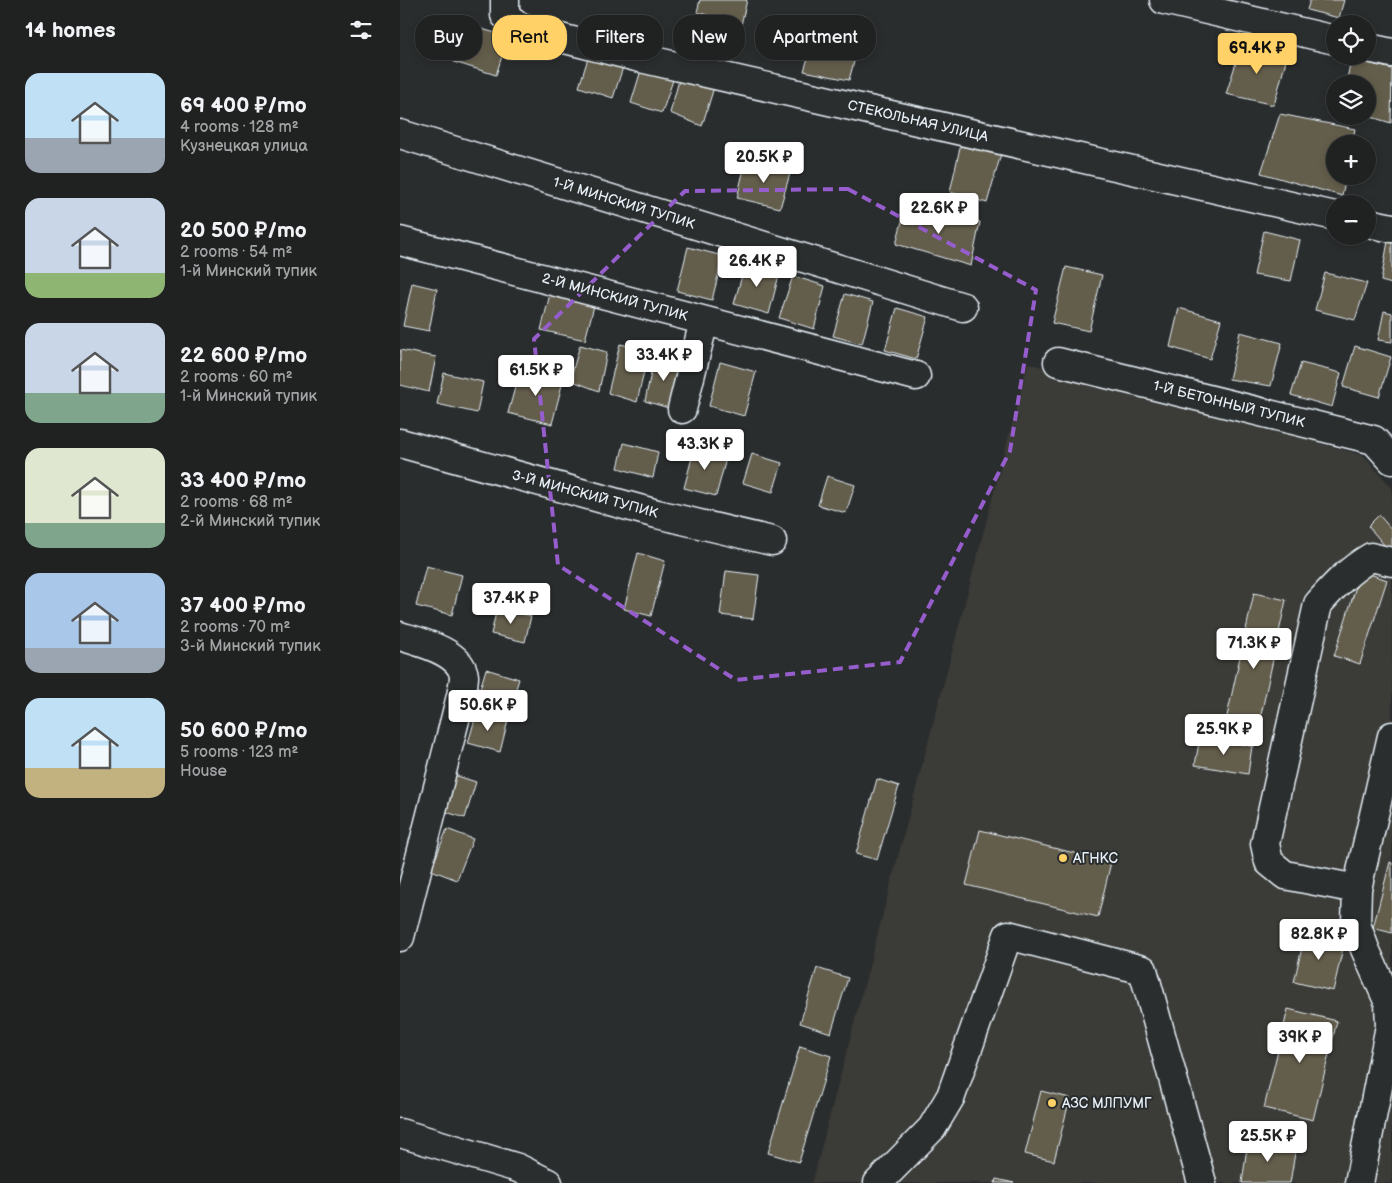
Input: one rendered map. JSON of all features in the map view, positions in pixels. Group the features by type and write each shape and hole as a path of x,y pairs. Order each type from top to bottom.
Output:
{"street":[{"path":"1164,0 1326,38"},
{"name":"СТЕКОЛЬНАЯ УЛИЦА","path":"505,7 521,28 636,57 1326,214"},
{"path":"1376,50 1392,53"},
{"name":"1-Й МИНСКИЙ ТУПИК","path":"400,134 963,307"},
{"path":"1376,225 1392,228"},
{"name":"2-Й МИНСКИЙ ТУПИК","path":"400,241 916,376"},
{"path":"682,409 704,321"},
{"name":"1-Й БЕТОННЫЙ ТУПИК","path":"1058,362 1374,440 1392,460"},
{"name":"3-Й МИНСКИЙ ТУПИК","path":"400,443 657,514 772,541"},
{"path":"1357,889 1285,875 1269,862 1265,844 1318,604 1354,567 1371,557 1392,562"},
{"path":"400,636 438,648 457,663 464,676 461,696 400,937"},
{"path":"1359,1183 1390,1026 1390,1010 1389,1003 1356,924 1357,889 1392,736"},
{"path":"878,1183 932,1128 951,1096 1008,935 1143,970 1202,1183"},
{"path":"400,1133 518,1168 548,1183"}],"highlighted area":[{"path":"848,189 1036,290 1010,451 900,662 736,680 558,565 534,339 685,191"}],"shaded area":[{"path":"1028,363 1363,455 1392,488 1392,1183 812,1183"}],"building":[{"path":"700,0 747,0 743,15 707,15 697,12"},
{"path":"1310,0 1344,0 1340,15 1327,15 1307,10"},
{"path":"482,29 492,32 492,60 501,60 496,75 454,62 455,60 482,60"},
{"path":"1242,44 1287,57 1274,105 1226,94"},
{"path":"587,60 613,60 624,64 613,98 579,87"},
{"path":"807,60 854,60 849,80 804,71"},
{"path":"1350,65 1376,65 1392,69 1391,123 1376,118 1376,75 1348,75"},
{"path":"642,67 674,77 662,113 631,103"},
{"path":"681,73 715,84 702,126 670,113"},
{"path":"1280,114 1326,123 1326,125 1355,129 1354,135 1326,135 1326,185 1344,185 1342,195 1261,173"},
{"path":"961,143 1001,154 987,203 950,192"},
{"path":"746,160 791,170 780,208 737,198"},
{"path":"906,206 980,222 971,266 896,244"},
{"path":"1264,231 1300,240 1291,281 1254,275"},
{"path":"1389,235 1392,236 1392,284 1381,281"},
{"path":"688,247 723,256 712,300 677,291"},
{"path":"746,261 780,271 769,314 734,304"},
{"path":"1066,267 1102,275 1089,331 1052,323"},
{"path":"1325,273 1367,283 1355,320 1315,310"},
{"path":"793,276 825,286 814,329 779,318"},
{"path":"412,283 437,289 429,331 403,326"},
{"path":"550,294 595,302 585,340 541,330"},
{"path":"845,294 873,302 862,344 833,336"},
{"path":"897,308 928,317 916,359 885,350"},
{"path":"1179,308 1221,320 1210,359 1170,347"},
{"path":"1384,311 1392,313 1392,342 1378,340"},
{"path":"1240,332 1282,343 1271,386 1229,379"},
{"path":"620,344 649,350 637,402 608,393"},
{"path":"580,345 607,352 599,391 570,380"},
{"path":"1355,346 1391,357 1379,397 1343,387"},
{"path":"400,350 436,357 429,392 400,385"},
{"path":"655,354 683,363 672,409 645,401"},
{"path":"720,362 756,372 744,416 709,406"},
{"path":"1301,363 1341,373 1332,407 1291,395"},
{"path":"520,369 563,381 552,424 508,413"},
{"path":"444,373 483,382 477,413 437,404"},
{"path":"624,443 658,452 653,478 618,468"},
{"path":"695,446 727,455 716,496 684,488"},
{"path":"752,454 782,463 773,492 743,483"},
{"path":"827,476 855,485 846,513 818,505"},
{"path":"1379,515 1392,530 1392,554 1368,526"},
{"path":"638,553 665,561 651,616 624,609"},
{"path":"426,566 462,575 452,615 416,606"},
{"path":"726,571 759,575 753,619 720,615"},
{"path":"1361,571 1387,580 1360,664 1334,656"},
{"path":"1254,593 1286,600 1254,747 1222,739"},
{"path":"497,608 531,616 525,642 491,634"},
{"path":"486,669 519,679 512,702 479,692"},
{"path":"477,712 508,720 500,752 468,743"},
{"path":"1200,737 1252,746 1248,774 1195,765"},
{"path":"451,774 476,782 465,818 440,810"},
{"path":"877,779 899,786 877,860 856,854"},
{"path":"447,829 473,839 457,880 431,870"},
{"path":"980,830 1111,862 1098,917 966,885"},
{"path":"1390,862 1392,863 1392,933 1373,928"},
{"path":"1306,930 1345,939 1333,991 1294,982"},
{"path":"817,968 848,978 831,1033 800,1023"},
{"path":"1288,1009 1337,1021 1313,1120 1264,1108"},
{"path":"800,1046 831,1056 799,1162 768,1153"},
{"path":"1041,1091 1070,1098 1054,1161 1025,1154"},
{"path":"1248,1140 1296,1147 1290,1183 1242,1183"},
{"path":"996,1179 1014,1183 995,1183"}],"place":[{"name":"АГНКС","path":"1063,858"},
{"name":"АЗС МЛПУМГ","path":"1052,1103"}]}
